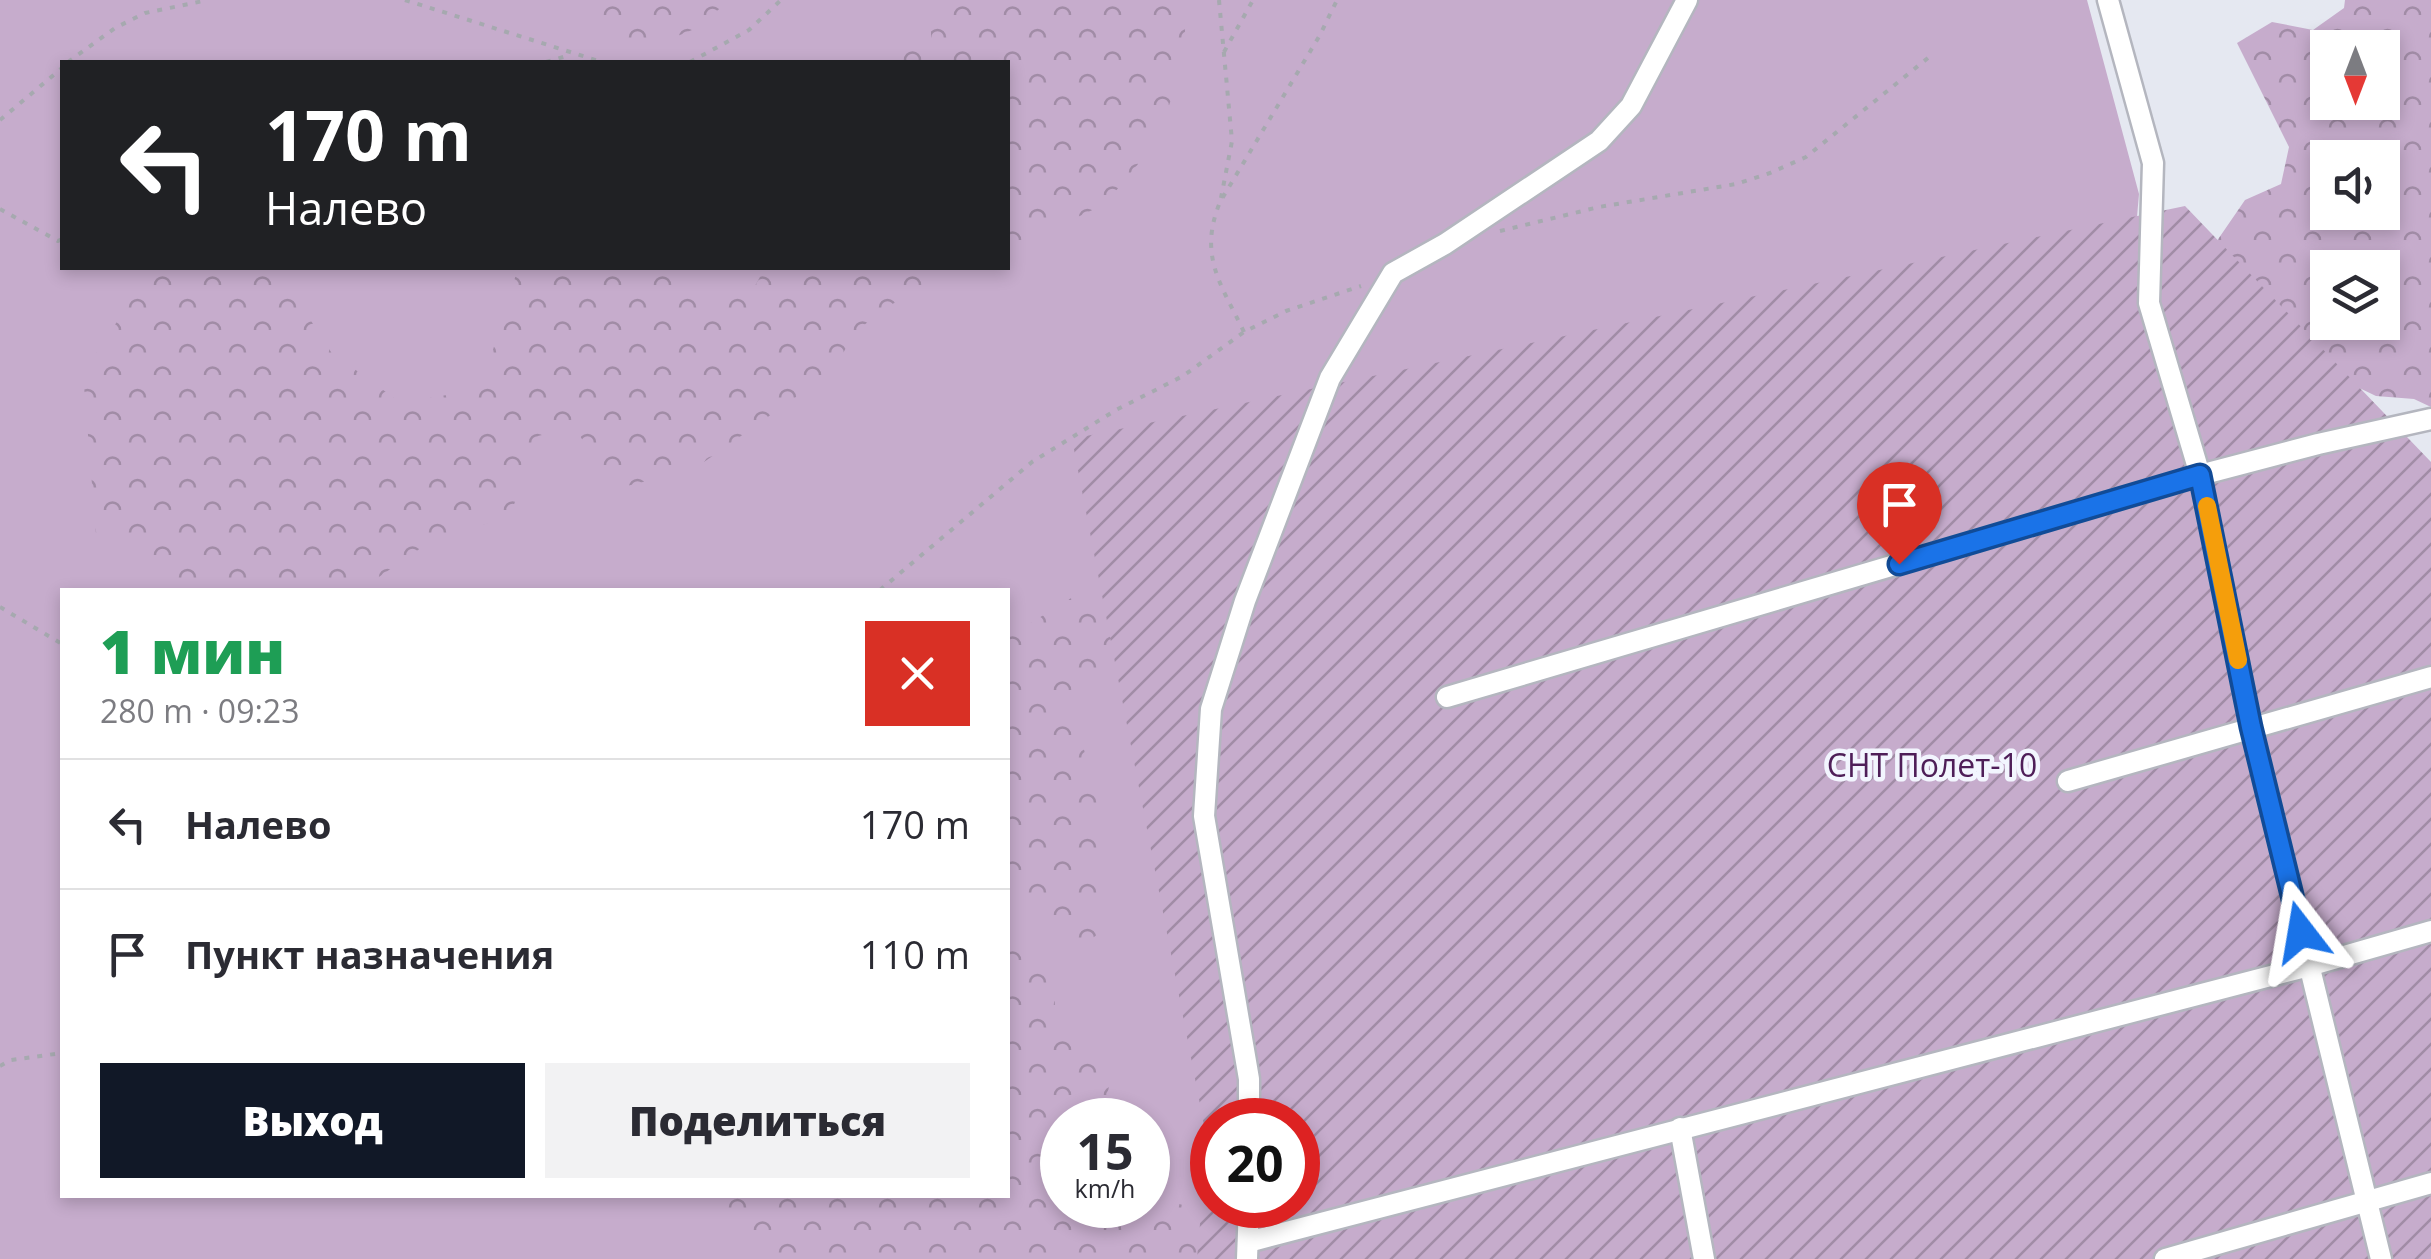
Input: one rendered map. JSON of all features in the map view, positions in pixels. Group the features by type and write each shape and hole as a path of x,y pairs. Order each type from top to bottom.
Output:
{"lane":[{"path":"1249,1098 1204,816 1211,709 1245,601 1330,378 1393,273 1446,244 1599,140 1630,106 1686,0"},
{"path":"2108,0 2153,163 2149,302 2200,475 2251,727 2380,1259"},
{"path":"1448,696 2200,475 2431,419"},
{"path":"2068,781 2431,677"},
{"path":"1247,1251 1680,1128 2431,931"},
{"path":"1680,1128 1704,1259"},
{"path":"2165,1259 2431,1183"}],"path":[{"path":"71,60 115,28 145,13 208,0"},
{"path":"406,0 595,60"},
{"path":"694,60 749,30 781,0"},
{"path":"1219,0 1232,142 1220,202"},
{"path":"1224,52 1253,0"},
{"path":"1244,332 1210,262 1209,228 1220,202 1320,36 1336,0"},
{"path":"553,60 574,54"},
{"path":"1484,235 1600,207 1736,184 1770,172 1806,157 1934,54"},
{"path":"0,120 60,70"},
{"path":"0,209 60,240"},
{"path":"882,588 1032,462 1116,410 1183,376 1244,332 1286,311 1393,273"},
{"path":"0,608 60,643"},
{"path":"0,1066 11,1060 60,1054"}],"green space":[{"path":"0,0 2087,0 2139,194 2130,296 1237,1098 1190,1098 1190,1228 1213,1228 1213,1259 0,1259"},
{"path":"592,0 731,0 692,30 658,44 615,41 590,12"},
{"path":"918,0 1186,0 1184,61 1157,141 1105,204 1010,249 1010,60 892,60 887,52 931,40 931,3"},
{"path":"2345,0 2431,0 2431,407 2414,399 2376,396 2303,361 2199,267 2245,200 2281,184 2289,147 2237,43 2272,22 2313,30 2344,8"},
{"name":"СНТ Полет-10","path":"2185,206 2431,462 2431,1259 1197,1259 1200,1228 1320,1228 1320,1098 1199,1098 1072,439"},
{"path":"134,270 294,270 306,313 331,352 401,403 481,389 517,270 691,270 709,297 751,293 764,270 966,270 890,305 855,332 833,371 694,469 615,489 574,427 538,436 510,516 431,541 363,588 183,588 164,567 96,534 83,373 128,305"},
{"path":"1180,531 1149,663 1070,695 1100,812 1101,932 1070,954 1023,888 1010,891 1010,636"},
{"path":"1010,942 1054,986 1056,1028 1111,1077 1107,1098 1040,1098 1040,1228 1170,1228 1170,1201 1190,1207 1190,1228 1207,1228 1215,1242 1210,1259 758,1259 705,1198 1010,1198"}],"slow traffic":[{"path":"2207,506 2238,660"}],"route":[{"path":"1899,564 2200,475 2251,727 2301,932"}]}
